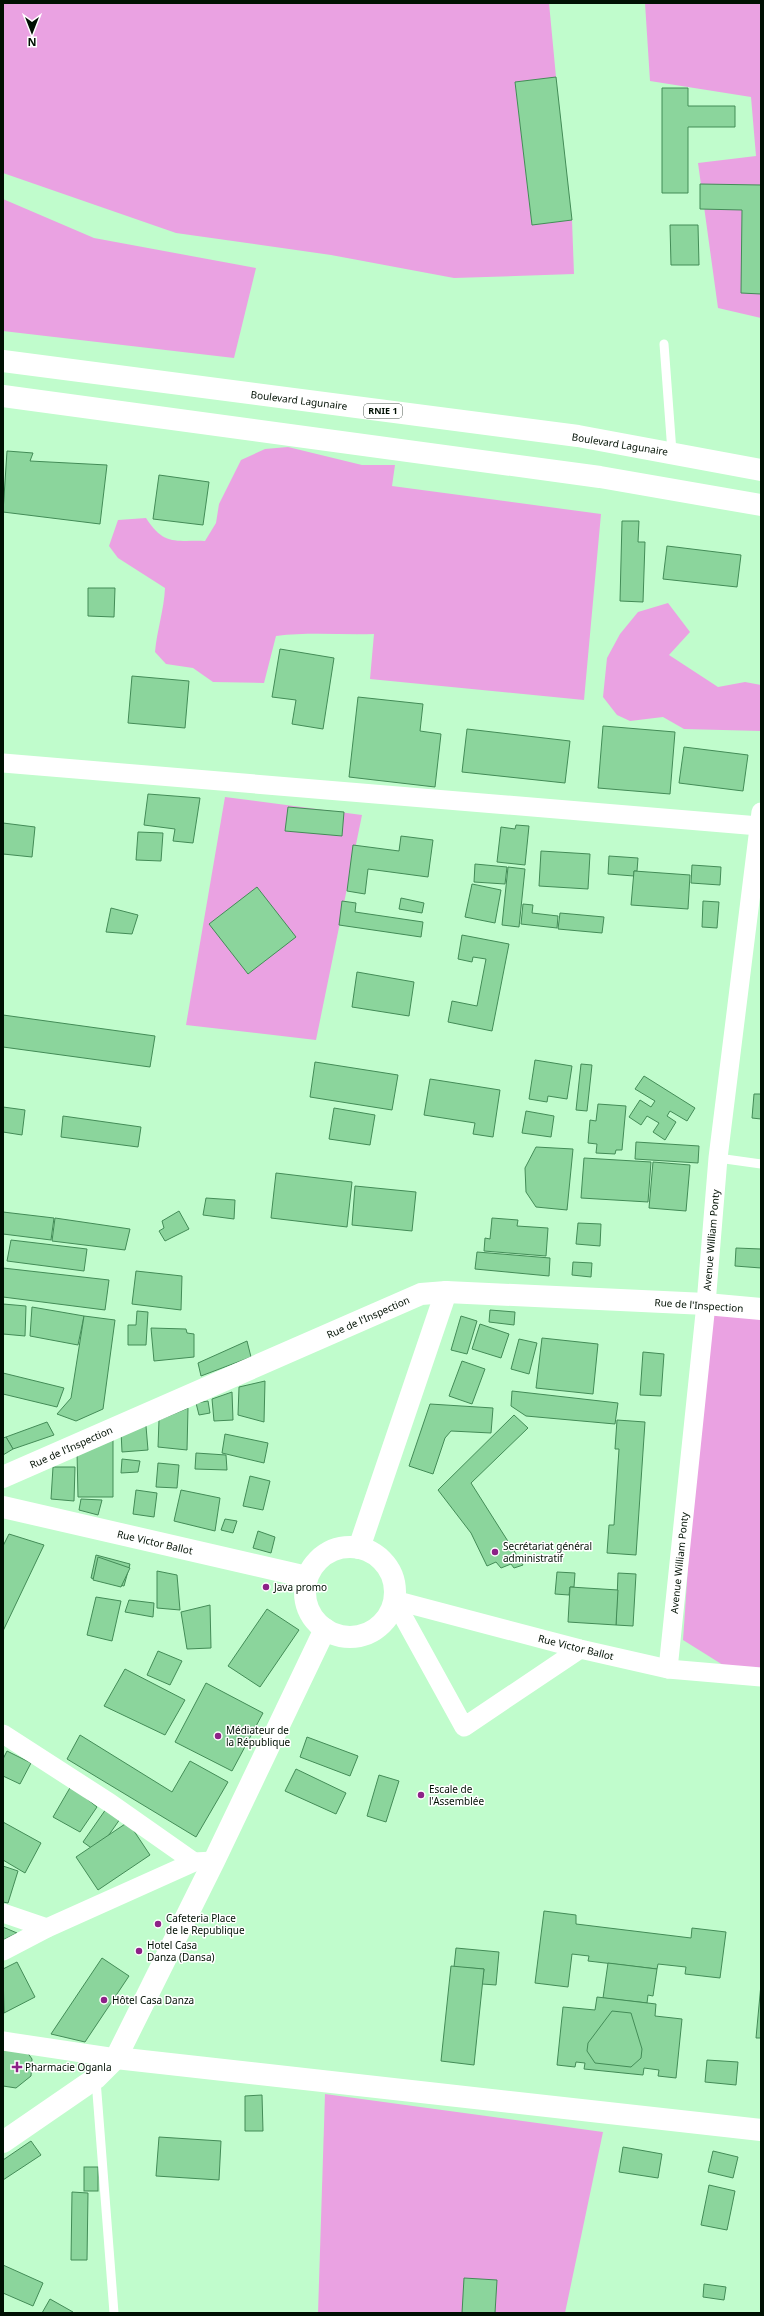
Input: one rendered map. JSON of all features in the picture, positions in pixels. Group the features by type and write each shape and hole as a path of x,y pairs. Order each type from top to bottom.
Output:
{"main road":[{"name":"Boulevard Lagunaire","path":"3,361 578,436 672,452 761,470"},
{"path":"3,396 600,477 761,505"},
{"name":"Rue de l'Inspection","path":"3,1477 413,1297 429,1292 706,1304 761,1309"},
{"path":"359,1548 446,1292"},
{"name":"Rue Victor Ballot","path":"3,1507 307,1577"},
{"path":"346,1547 359,1548 374,1553 389,1570 394,1584 394,1600 385,1620 368,1633 346,1636 325,1629 314,1619 307,1606 304,1592 307,1577 317,1561 327,1552 346,1547"},
{"path":"3,2142 96,2078 116,2058 204,1862 325,1629"},
{"path":"116,2058 761,2130"}],"street":[{"path":"3,763 760,819"},
{"name":"Avenue William Ponty","path":"668,1669 706,1304 718,1158 760,819"},
{"path":"394,1600 464,1727 580,1649"},
{"name":"Rue Victor Ballot","path":"394,1600 580,1649 668,1669 761,1677"},
{"path":"3,1734 204,1862"},
{"path":"3,1951 47,1928 204,1862"},
{"path":"3,1913 47,1928"},
{"path":"3,2041 116,2058"}],"lane":[{"path":"664,344 672,452"},
{"path":"718,1158 761,1164"},
{"path":"96,2078 114,2313"}],"shaded area":[{"path":"3,3 549,3 556,77 515,82 532,225 572,220 574,274 454,278 331,255 176,233 3,173"},
{"path":"645,3 761,3 761,318 718,308 698,163 756,156 751,97 650,81"},
{"path":"3,199 94,238 256,268 234,358 3,331"},
{"path":"288,447 362,465 395,465 392,486 601,514 584,700 370,679 374,634 312,634 276,636 264,683 213,682 193,668 166,664 155,652 165,588 118,558 109,546 118,520 146,518 152,527 171,540 205,541 216,523 219,504 241,460 265,449"},
{"path":"668,603 690,632 669,655 718,687 745,682 761,685 761,731 684,729 663,717 630,721 617,715 603,697 607,658 620,634 638,612"},
{"path":"225,797 362,815 316,1040 186,1025"},
{"path":"706,1304 761,1309 761,1677 739,1675 683,1640"},
{"path":"325,2094 603,2132 565,2313 318,2313"}],"building":[{"path":"556,77 572,220 532,225 515,82"},
{"path":"662,88 688,88 688,106 735,106 735,127 688,127 688,193 662,193"},
{"path":"700,184 761,185 761,294 741,293 742,210 700,209"},
{"path":"670,225 698,225 699,265 671,265"},
{"path":"7,451 33,453 30,461 107,465 100,524 3,512"},
{"path":"159,475 209,482 203,525 153,519"},
{"path":"622,521 639,521 638,542 645,542 643,602 620,601"},
{"path":"667,546 741,555 737,587 663,579"},
{"path":"88,588 115,588 114,617 88,616"},
{"path":"280,649 334,658 323,729 292,724 296,700 272,697"},
{"path":"132,676 189,681 185,728 128,723"},
{"path":"358,697 423,704 420,731 441,734 435,787 349,777"},
{"path":"603,726 675,732 670,794 598,788"},
{"path":"467,729 570,741 565,783 462,772"},
{"path":"684,747 748,755 743,791 679,783"},
{"path":"148,794 200,798 193,843 173,841 175,829 144,825"},
{"path":"288,807 344,812 342,836 285,831"},
{"path":"3,823 35,827 32,857 3,854"},
{"path":"516,825 529,826 525,865 497,862 501,827 515,829"},
{"path":"138,832 163,833 161,861 136,860"},
{"path":"401,836 433,840 428,877 368,869 365,894 347,891 353,845 399,851"},
{"path":"541,851 590,854 588,889 539,886"},
{"path":"609,856 638,858 637,871 634,871 634,876 608,874"},
{"path":"475,864 507,867 505,884 474,882"},
{"path":"692,865 721,867 720,885 691,883"},
{"path":"508,867 525,869 519,927 502,925"},
{"path":"634,871 690,875 688,909 631,905"},
{"path":"472,884 501,890 495,923 465,917"},
{"path":"257,887 296,937 248,974 209,924"},
{"path":"401,898 424,903 422,913 399,909"},
{"path":"342,901 356,903 355,912 423,922 421,937 339,925"},
{"path":"703,901 719,902 717,928 702,927"},
{"path":"523,904 533,905 532,913 558,916 557,928 521,924"},
{"path":"111,908 138,915 132,934 106,932"},
{"path":"560,913 604,917 602,933 558,929"},
{"path":"462,935 509,944 492,1031 448,1022 452,1001 477,1006 486,959 473,957 472,962 458,959"},
{"path":"357,972 414,982 409,1016 352,1007"},
{"path":"3,1015 155,1036 150,1067 3,1047"},
{"path":"535,1060 572,1066 567,1099 548,1096 547,1102 529,1099"},
{"path":"315,1062 398,1075 392,1110 310,1097"},
{"path":"581,1064 592,1065 587,1111 576,1110"},
{"path":"644,1076 695,1108 687,1121 670,1111 667,1116 676,1122 665,1140 653,1132 659,1123 647,1116 641,1125 629,1117 640,1100 651,1107 655,1101 635,1089"},
{"path":"430,1079 500,1090 493,1137 473,1134 475,1123 424,1115"},
{"path":"754,1094 761,1094 761,1119 752,1118"},
{"path":"598,1104 626,1106 622,1150 616,1150 615,1154 596,1153 597,1144 588,1143 590,1120 596,1121"},
{"path":"3,1107 25,1110 22,1135 3,1132"},
{"path":"334,1108 375,1115 370,1145 329,1139"},
{"path":"526,1111 554,1116 551,1137 522,1133"},
{"path":"63,1116 141,1127 138,1147 61,1137"},
{"path":"636,1142 699,1146 698,1163 635,1159"},
{"path":"536,1147 573,1149 567,1210 536,1207 526,1192 525,1168"},
{"path":"584,1158 651,1162 648,1202 581,1198"},
{"path":"653,1162 690,1165 686,1211 649,1208"},
{"path":"276,1173 352,1182 347,1227 271,1218"},
{"path":"355,1186 416,1192 412,1231 352,1225"},
{"path":"206,1198 235,1200 234,1219 203,1215"},
{"path":"179,1211 189,1229 165,1241 159,1231 164,1228 162,1221"},
{"path":"3,1212 54,1218 51,1240 3,1234"},
{"path":"55,1218 130,1229 125,1250 52,1241"},
{"path":"492,1218 518,1220 517,1226 548,1228 546,1256 484,1251 485,1238 490,1239"},
{"path":"578,1223 601,1224 600,1246 576,1244"},
{"path":"11,1240 87,1249 84,1271 7,1261"},
{"path":"736,1248 761,1249 761,1268 735,1266"},
{"path":"477,1252 550,1258 549,1276 475,1269"},
{"path":"573,1262 592,1263 591,1277 572,1275"},
{"path":"3,1268 109,1280 105,1310 3,1297"},
{"path":"136,1271 182,1276 181,1310 132,1304"},
{"path":"3,1304 26,1306 25,1336 3,1334"},
{"path":"32,1307 84,1316 78,1345 30,1336"},
{"path":"490,1310 515,1312 514,1325 489,1322"},
{"path":"137,1311 148,1312 146,1345 128,1345 128,1325 136,1325"},
{"path":"84,1316 115,1320 103,1409 76,1421 57,1414 71,1398"},
{"path":"461,1316 477,1321 467,1354 451,1350"},
{"path":"480,1324 509,1334 501,1358 472,1349"},
{"path":"151,1328 186,1329 187,1333 194,1334 194,1357 154,1361"},
{"path":"542,1338 598,1344 593,1394 536,1388"},
{"path":"519,1339 537,1343 529,1374 511,1369"},
{"path":"247,1341 251,1357 201,1376 198,1363"},
{"path":"643,1352 664,1354 661,1396 640,1395"},
{"path":"462,1361 485,1369 472,1404 449,1396"},
{"path":"3,1373 64,1388 57,1407 3,1394"},
{"path":"265,1381 264,1422 238,1415 239,1387"},
{"path":"512,1391 618,1403 615,1424 526,1416 511,1406"},
{"path":"232,1392 233,1420 214,1421 212,1399"},
{"path":"208,1401 210,1413 199,1415 196,1403"},
{"path":"430,1404 493,1408 491,1433 451,1431 445,1438 433,1474 409,1466"},
{"path":"188,1408 187,1450 158,1447 159,1420"},
{"path":"514,1415 528,1428 471,1483 523,1565 514,1568 511,1564 501,1568 496,1562 487,1566 471,1533 438,1490"},
{"path":"617,1420 645,1422 636,1555 607,1553 609,1525 614,1525 619,1449 615,1449"},
{"path":"47,1422 54,1435 13,1449 6,1437"},
{"path":"146,1426 148,1450 122,1452 121,1431"},
{"path":"225,1434 268,1443 264,1463 222,1453"},
{"path":"6,1437 13,1449 3,1455 3,1438"},
{"path":"113,1437 113,1497 78,1497 77,1452"},
{"path":"196,1453 226,1455 227,1470 195,1469"},
{"path":"122,1459 140,1461 138,1472 121,1473"},
{"path":"158,1463 179,1465 177,1488 156,1487"},
{"path":"53,1467 75,1467 74,1501 51,1499"},
{"path":"250,1476 270,1481 263,1510 243,1506"},
{"path":"136,1490 157,1493 154,1517 133,1514"},
{"path":"181,1490 220,1498 215,1531 174,1521"},
{"path":"81,1499 102,1500 98,1515 79,1510"},
{"path":"225,1519 237,1521 233,1533 221,1530"},
{"path":"258,1531 275,1537 271,1553 253,1548"},
{"path":"9,1534 44,1545 3,1631 3,1546"},
{"path":"96,1555 130,1564 124,1586 91,1578"},
{"path":"98,1557 130,1568 121,1587 93,1580"},
{"path":"157,1571 177,1575 180,1610 157,1608"},
{"path":"557,1572 575,1573 574,1587 570,1587 569,1595 555,1594"},
{"path":"618,1573 636,1574 633,1626 616,1625"},
{"path":"570,1587 618,1590 616,1625 568,1622"},
{"path":"96,1597 121,1601 112,1641 87,1635"},
{"path":"129,1600 154,1603 153,1617 125,1612"},
{"path":"210,1605 211,1648 187,1649 181,1612"},
{"path":"267,1609 299,1630 260,1687 228,1666"},
{"path":"158,1651 182,1661 170,1685 147,1675"},
{"path":"125,1669 185,1700 165,1735 104,1706"},
{"path":"206,1683 263,1713 232,1771 175,1742"},
{"path":"80,1735 172,1792 190,1761 228,1782 196,1837 67,1759"},
{"path":"307,1737 358,1756 350,1776 300,1757"},
{"path":"7,1751 31,1763 20,1784 3,1776 3,1759"},
{"path":"296,1769 346,1793 336,1814 285,1791"},
{"path":"379,1775 399,1781 386,1822 367,1816"},
{"path":"71,1786 97,1807 80,1832 53,1817"},
{"path":"106,1809 120,1819 97,1852 83,1842"},
{"path":"3,1822 41,1843 25,1873 3,1860"},
{"path":"128,1822 150,1855 98,1890 76,1857"},
{"path":"3,1866 18,1871 8,1903 3,1902"},
{"path":"544,1911 576,1915 576,1924 691,1938 692,1928 726,1932 720,1978 685,1974 686,1967 658,1964 657,1969 588,1961 589,1956 572,1954 568,1987 535,1983"},
{"path":"3,1927 17,1933 3,1940"},
{"path":"456,1948 499,1952 496,1985 482,1984 484,1969 454,1967"},
{"path":"102,1958 129,1976 85,2042 51,2034"},
{"path":"17,1962 35,1997 4,2013 3,1969"},
{"path":"608,1963 657,1969 653,1996 648,1995 647,2003 603,1998"},
{"path":"451,1966 484,1969 474,2065 441,2061"},
{"path":"761,1984 761,2038 756,2038"},
{"path":"597,1997 656,2004 655,2016 682,2019 676,2078 658,2076 659,2070 644,2068 643,2075 584,2069 585,2063 576,2062 575,2067 557,2065 563,2007 595,2010"},
{"path":"612,2011 631,2013 642,2049 641,2058 631,2067 595,2063 587,2051 588,2043"},
{"name":"Pharmacie Oganla","path":"3,2045 25,2049 32,2059 31,2076 16,2088 3,2086"},
{"path":"707,2060 738,2062 736,2085 705,2082"},
{"path":"262,2095 263,2131 245,2131 245,2096"},
{"path":"159,2137 221,2141 219,2180 156,2176"},
{"path":"31,2141 41,2155 3,2180 3,2160"},
{"path":"623,2147 662,2154 658,2178 619,2172"},
{"path":"713,2151 738,2157 733,2178 708,2172"},
{"path":"84,2167 98,2167 98,2191 84,2191"},
{"path":"709,2185 735,2191 727,2230 701,2225"},
{"path":"72,2192 88,2193 87,2260 71,2260"},
{"path":"3,2265 43,2283 33,2306 3,2293"},
{"path":"464,2278 497,2280 495,2313 462,2313"},
{"path":"704,2284 726,2287 724,2300 703,2297"},
{"path":"50,2299 73,2312 73,2313 42,2313"}],"place":[{"name":"Secrétariat général administratif","path":"495,1552"},
{"name":"Java promo","path":"266,1587"},
{"name":"Médiateur de la République","path":"218,1736"},
{"name":"Escale de l'Assemblée","path":"421,1795"},
{"name":"Cafeteria Place de le Republique","path":"158,1924"},
{"name":"Hotel Casa Danza (Dansa)","path":"139,1951"},
{"name":"Hôtel Casa Danza","path":"104,2000"},
{"name":"Pharmacie Oganla","path":"17,2067"}]}
